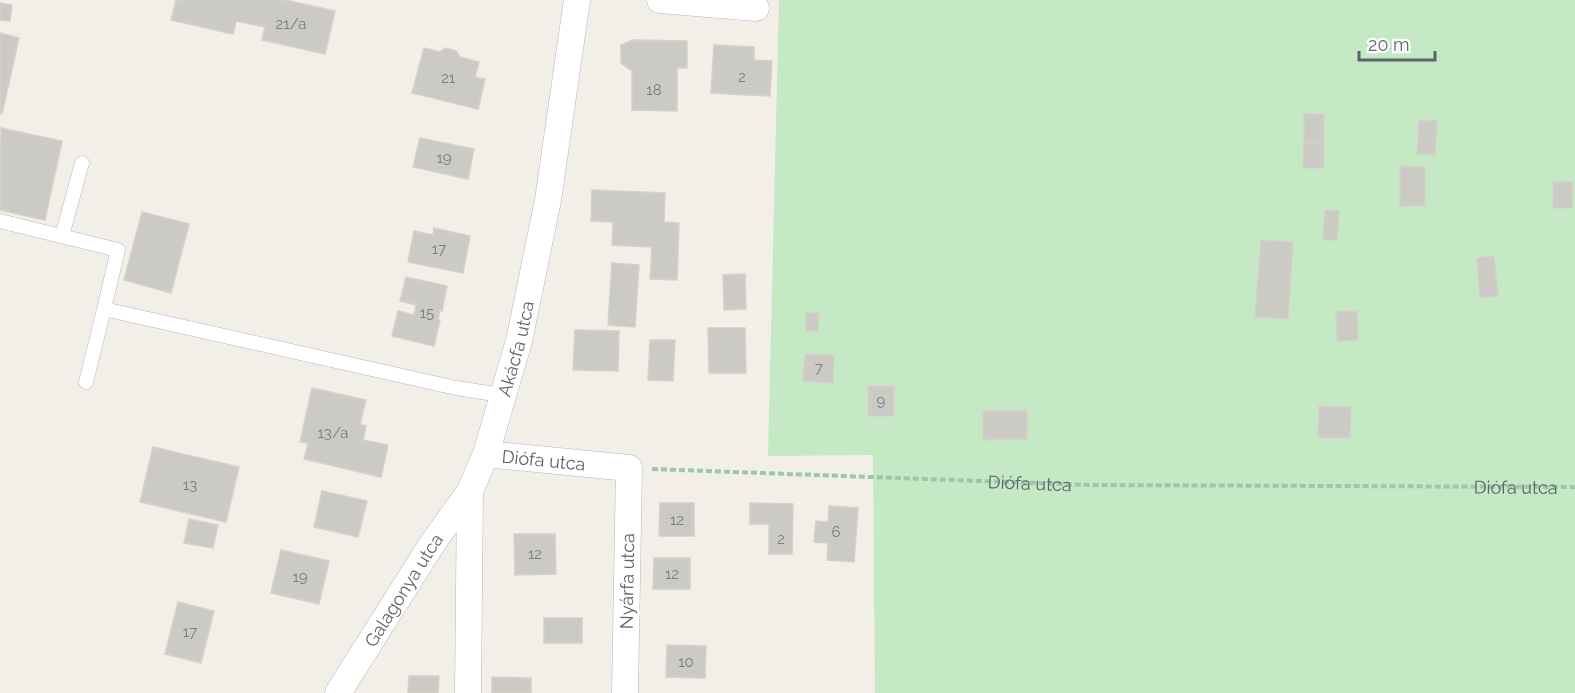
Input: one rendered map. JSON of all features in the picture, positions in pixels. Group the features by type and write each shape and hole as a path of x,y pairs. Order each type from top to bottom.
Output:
{"street":[{"name":"Akácfa utca","path":"468,693 470,491 486,454 501,395 519,341 548,200 577,0"},
{"path":"660,0 756,8"},
{"name":"Diófa utca","path":"486,454 629,468"},
{"name":"Nyárfa utca","path":"625,693 629,468"},
{"name":"Galagonya utca","path":"338,693 432,544 470,491"}],"lane":[{"path":"62,236 82,163"},
{"path":"0,221 118,250 86,382"},
{"path":"104,309 456,388 501,395"}],"path":[{"name":"Diófa utca","path":"629,468 1090,485 1575,487"}],"green space":[{"path":"779,0 1575,0 1575,693 875,693 873,455 768,456"}],"building":[{"path":"176,0 285,0 335,11 325,54 262,40 265,27 236,21 233,34 171,20"},
{"path":"0,3 12,5 10,21 0,20"},
{"path":"0,33 19,38 2,114 0,113"},
{"path":"633,40 687,41 687,68 677,68 677,111 632,110 632,71 621,63 621,45"},
{"path":"714,45 754,47 754,60 772,61 770,96 711,93"},
{"path":"424,48 440,52 445,48 456,51 460,57 479,62 475,77 485,79 478,109 412,93"},
{"path":"1304,114 1324,114 1324,142 1304,142"},
{"path":"1419,120 1437,121 1435,155 1417,154"},
{"path":"1,128 62,141 45,220 0,210"},
{"path":"420,138 474,149 468,179 413,167"},
{"path":"1304,142 1324,142 1324,168 1303,168"},
{"path":"1400,166 1425,167 1425,206 1400,206"},
{"path":"1553,182 1573,182 1572,208 1553,208"},
{"path":"592,190 665,193 664,222 679,223 677,280 650,279 652,247 612,245 613,222 591,221"},
{"path":"1325,210 1339,211 1337,240 1323,240"},
{"path":"142,212 189,224 171,293 124,280"},
{"path":"434,228 470,236 463,273 408,262 414,231 433,235"},
{"path":"1261,240 1293,242 1288,319 1255,317"},
{"path":"1494,256 1498,296 1480,298 1477,258"},
{"path":"612,263 639,265 635,327 608,325"},
{"path":"745,274 746,309 724,310 723,275"},
{"path":"406,277 447,286 438,319 440,320 434,346 392,336 398,311 414,315 416,305 400,301"},
{"path":"1357,311 1358,340 1337,341 1336,312"},
{"path":"806,313 819,313 818,331 806,331"},
{"path":"708,328 745,328 746,373 709,373"},
{"path":"575,330 619,331 618,371 573,370"},
{"path":"650,340 675,340 673,381 648,380"},
{"path":"805,354 834,355 833,383 803,381"},
{"path":"868,386 894,386 894,416 868,416"},
{"path":"312,388 366,400 360,424 366,426 363,440 388,445 381,477 304,459 308,443 300,442"},
{"path":"1319,406 1351,407 1350,438 1318,438"},
{"path":"983,411 1027,411 1027,439 983,440"},
{"path":"153,447 239,467 226,522 140,502"},
{"path":"322,491 367,501 358,537 314,527"},
{"path":"660,503 694,503 694,536 659,536"},
{"path":"750,503 793,504 792,554 769,554 769,524 750,524"},
{"path":"829,506 858,508 854,562 827,560 828,543 814,542 816,521 828,522"},
{"path":"189,519 218,525 213,548 184,543"},
{"path":"514,534 555,534 556,574 515,575"},
{"path":"281,550 329,561 319,604 271,593"},
{"path":"654,558 690,558 690,589 653,589"},
{"path":"178,602 214,611 201,663 165,654"},
{"path":"544,618 582,618 582,643 544,643"},
{"path":"667,645 706,646 705,678 666,677"},
{"path":"409,676 439,676 438,693 408,693"},
{"path":"492,677 531,678 531,693 492,693"}]}
